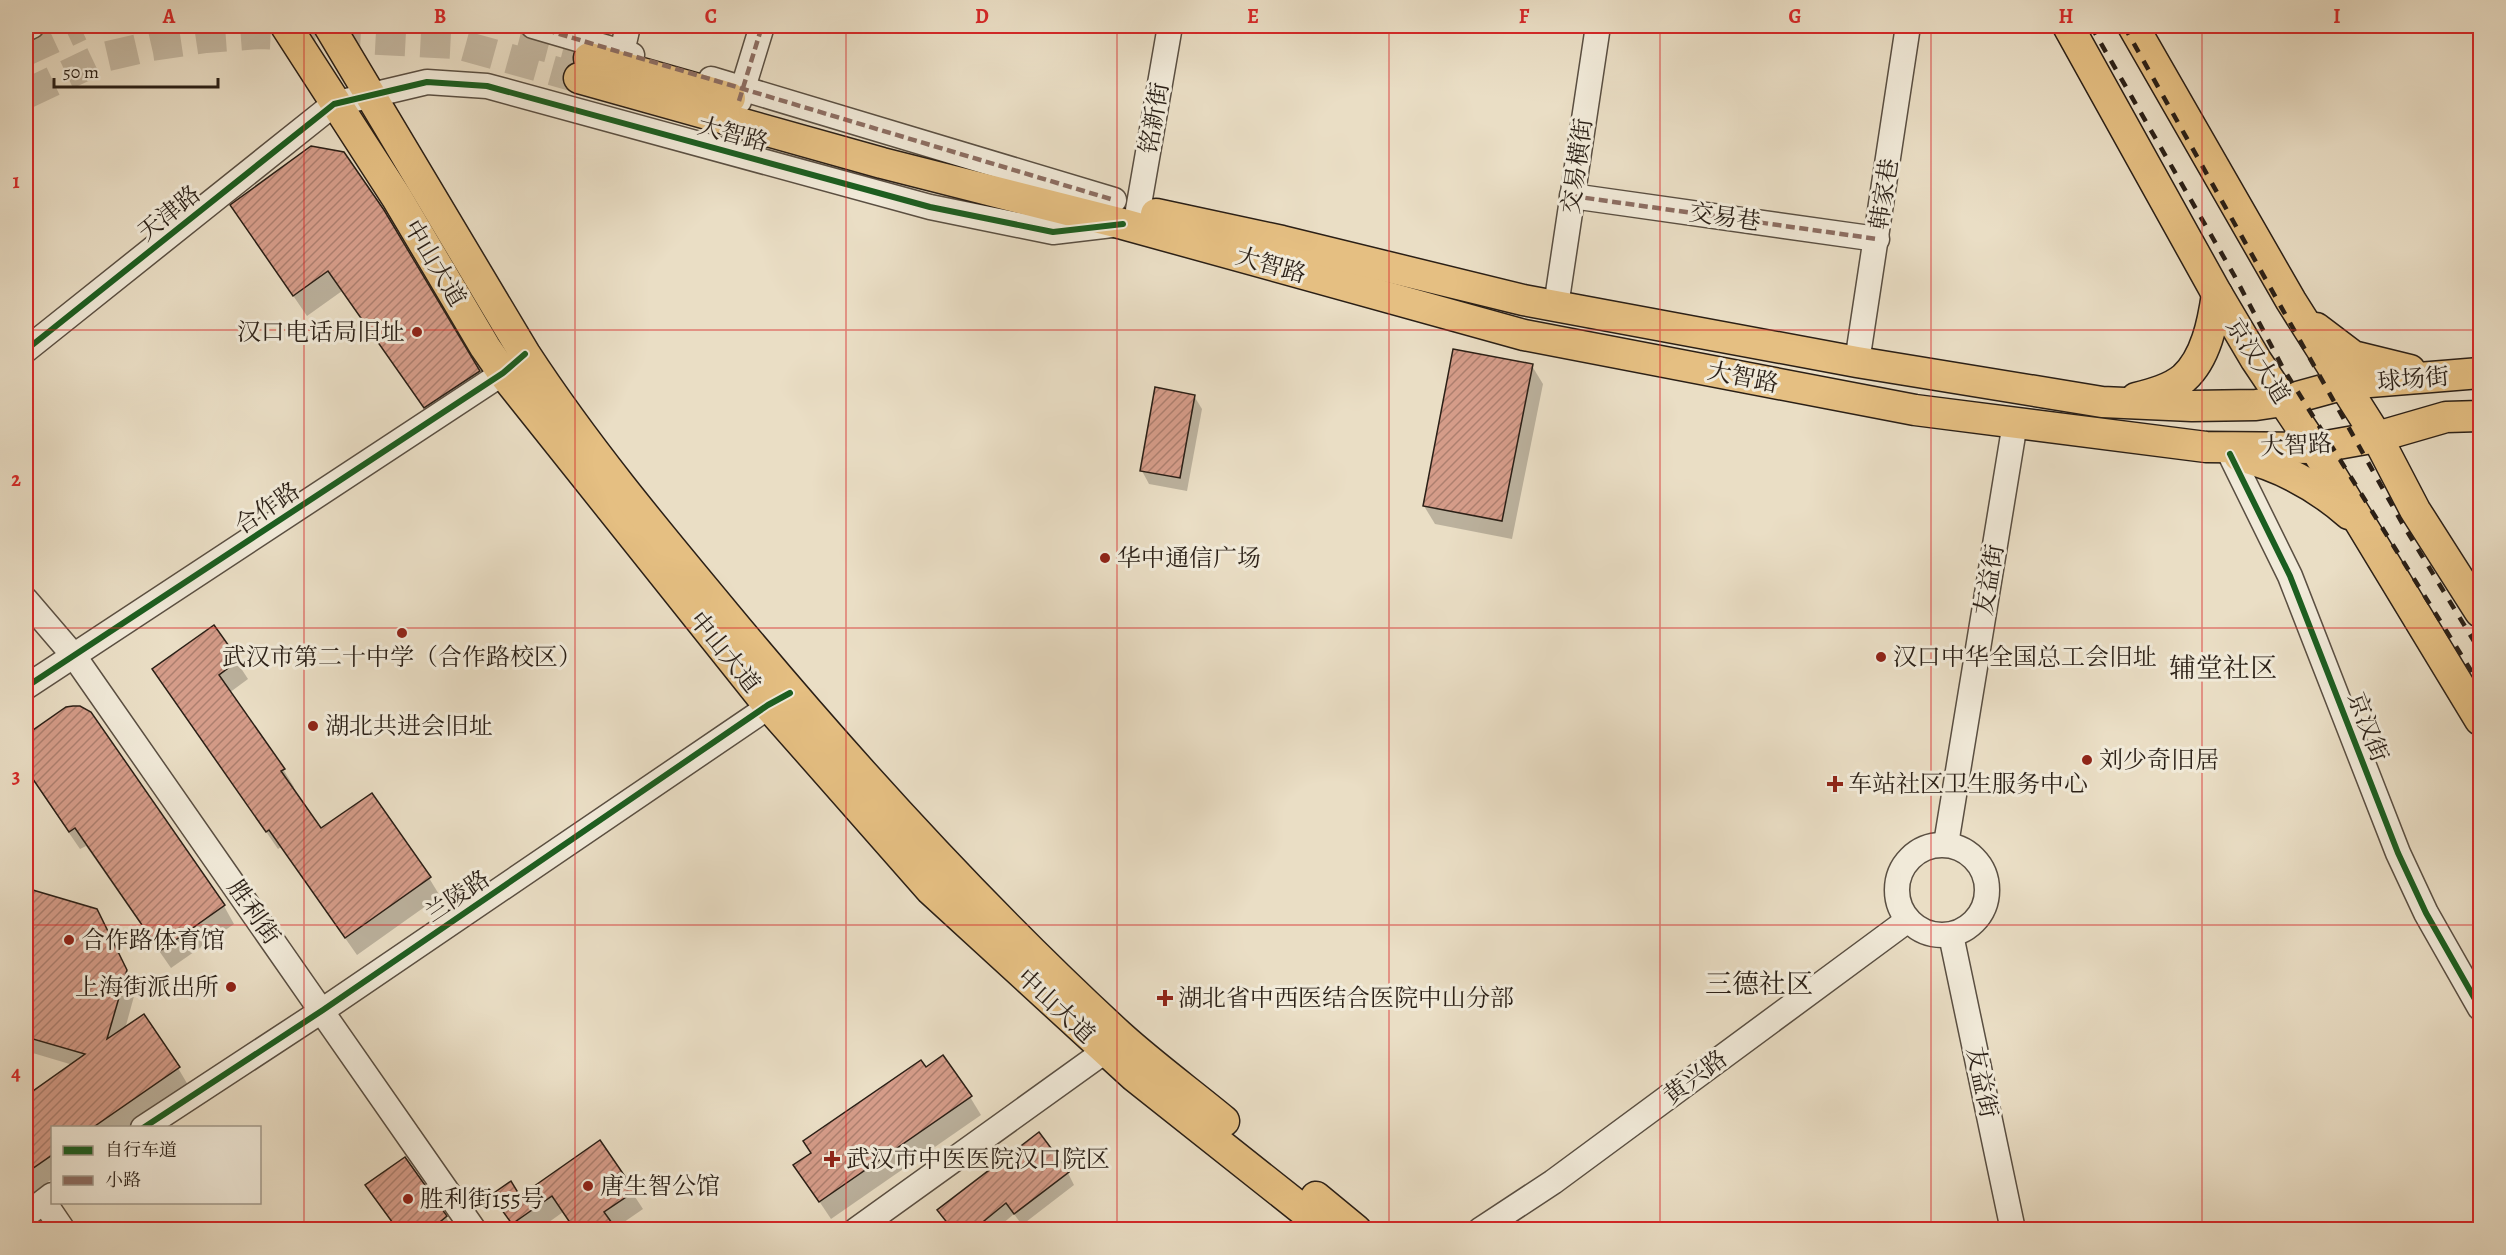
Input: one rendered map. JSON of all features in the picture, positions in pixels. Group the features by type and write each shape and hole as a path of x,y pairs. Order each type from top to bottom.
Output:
{"main road":[{"name":"中山大道","path":"286,26 334,104 397,198 485,347 514,364 552,395 779,699 960,881 1112,1043 1328,1230"},
{"name":"中山大道","path":"329,26 370,95 514,364"},
{"name":"京汉大道","path":"2067,26 2217,294 2366,530 2481,720"},
{"path":"2133,26 2294,307 2345,384 2377,437 2415,510 2481,612"},
{"name":"大智路","path":"2345,384 2283,401 2256,405 2192,406 2102,402 1857,362 1556,306 1282,241 1125,211 882,163 584,68 741,95 866,138 1125,211 1524,335 1915,410 2206,447 2315,448 2377,437"},
{"path":"2102,402 2134,399 2184,377 2205,345 2213,319 2217,294"},
{"path":"2294,307 2326,337 2353,356 2412,370 2477,373"},
{"name":"球场街","path":"2345,384 2477,373"},
{"name":"球场街","path":"2377,437 2446,417 2481,416"},
{"path":"2230,454 2258,460 2284,471 2332,500 2366,530"},
{"name":"中山大道","path":"1112,1043 1356,1230"}],"street":[{"path":"26,29 32,26"},
{"name":"大智路","path":"533,26 622,52 741,95"},
{"path":"622,52 628,26"},
{"path":"741,95 762,26"},
{"name":"铭新街","path":"1125,211 1170,26"},
{"name":"交易横街","path":"1556,306 1598,26"},
{"name":"韩家巷","path":"1857,362 1908,26"},
{"name":"大智路","path":"334,104 427,82 487,86 930,207 1053,232 1125,211"},
{"name":"天津路","path":"26,350 334,104"},
{"name":"交易巷","path":"1572,196 1877,239"},
{"name":"合作路","path":"26,687 514,364"},
{"name":"友益街","path":"1946,844 2015,423"},
{"name":"京汉街","path":"2230,454 2290,576 2398,853 2426,913 2481,1008"},
{"name":"胜利街","path":"26,600 74,656 323,1010 474,1230"},
{"name":"兰陵路","path":"146,1126 323,1010 779,699"},
{"path":"1946,844 1966,850 1978,861 1986,875 1988,891 1985,906 1977,918 1965,929 1951,935 1935,935 1920,930 1908,920 1899,906 1898,878 1905,864 1916,852 1930,845 1946,844"},
{"name":"黄兴路","path":"1480,1230 1553,1182 1908,920"},
{"name":"友益街","path":"1951,935 2013,1230"},
{"path":"856,1230 1112,1043"},
{"path":"41,1204 63,1230"}],"building":[{"path":"311,146 344,152 384,210 480,371 424,408 328,271 293,296 230,205"},
{"path":"1453,349 1533,364 1502,521 1423,506"},
{"path":"1155,387 1195,395 1180,478 1140,471"},
{"path":"214,625 239,660 219,675 285,769 281,771 321,828 372,793 431,877 345,938 269,830 266,832 152,669"},
{"path":"80,706 91,712 225,905 160,951 75,828 69,832 26,769 26,735 66,707"},
{"path":"26,888 97,909 127,970 107,1039 144,1014 180,1067 95,1126 51,1126 51,1156 26,1173 26,1096 85,1054 26,1037"},
{"path":"943,1055 972,1096 819,1202 793,1165 811,1153 803,1141 921,1060 926,1067"},
{"path":"1039,1132 1069,1172 1014,1214 1006,1203 973,1230 953,1230 937,1210"},
{"name":"唐生智公馆","path":"600,1140 635,1191 604,1212 617,1230 575,1230 552,1196 512,1224 491,1195 511,1181 520,1196"},
{"name":"胜利街155号","path":"405,1157 447,1216 430,1230 398,1230 365,1185"}],"tunnel":[{"path":"26,51 80,26"},
{"path":"26,94 104,57 152,46 206,38 260,34 457,44 579,78"},
{"path":"519,40 589,58"}],"railway":[{"path":"2091,26 2234,275 2283,368 2480,685"},
{"path":"2124,26 2402,523 2480,651"}],"marked path":[{"path":"533,26 1114,200"},
{"path":"739,101 762,26"},
{"path":"1572,196 1877,239"}],"cycle path":[{"path":"26,350 334,104 427,82 487,86 930,207 1053,232 1123,224"},
{"path":"26,687 503,373 525,354"},
{"path":"2230,454 2290,576 2398,853 2426,913 2480,1008"},
{"path":"146,1126 323,1010 768,705 790,693"}],"place":[{"name":"汉口电话局旧址","path":"417,332"},
{"name":"华中通信广场","path":"1105,558"},
{"name":"武汉市第二十中学（合作路校区）","path":"402,633"},
{"name":"汉口中华全国总工会旧址","path":"1881,657"},
{"name":"湖北共进会旧址","path":"313,726"},
{"name":"刘少奇旧居","path":"2087,760"},
{"name":"车站社区卫生服务中心","path":"1835,784"},
{"name":"合作路体育馆","path":"69,940"},
{"name":"上海街派出所","path":"231,987"},
{"name":"湖北省中西医结合医院中山分部","path":"1165,998"},
{"name":"武汉市中医医院汉口院区","path":"832,1159"},
{"name":"唐生智公馆","path":"588,1186"},
{"name":"胜利街155号","path":"408,1199"}],"district":[{"name":"辅堂社区","path":"2223,668"},
{"name":"三德社区","path":"1759,984"}]}
